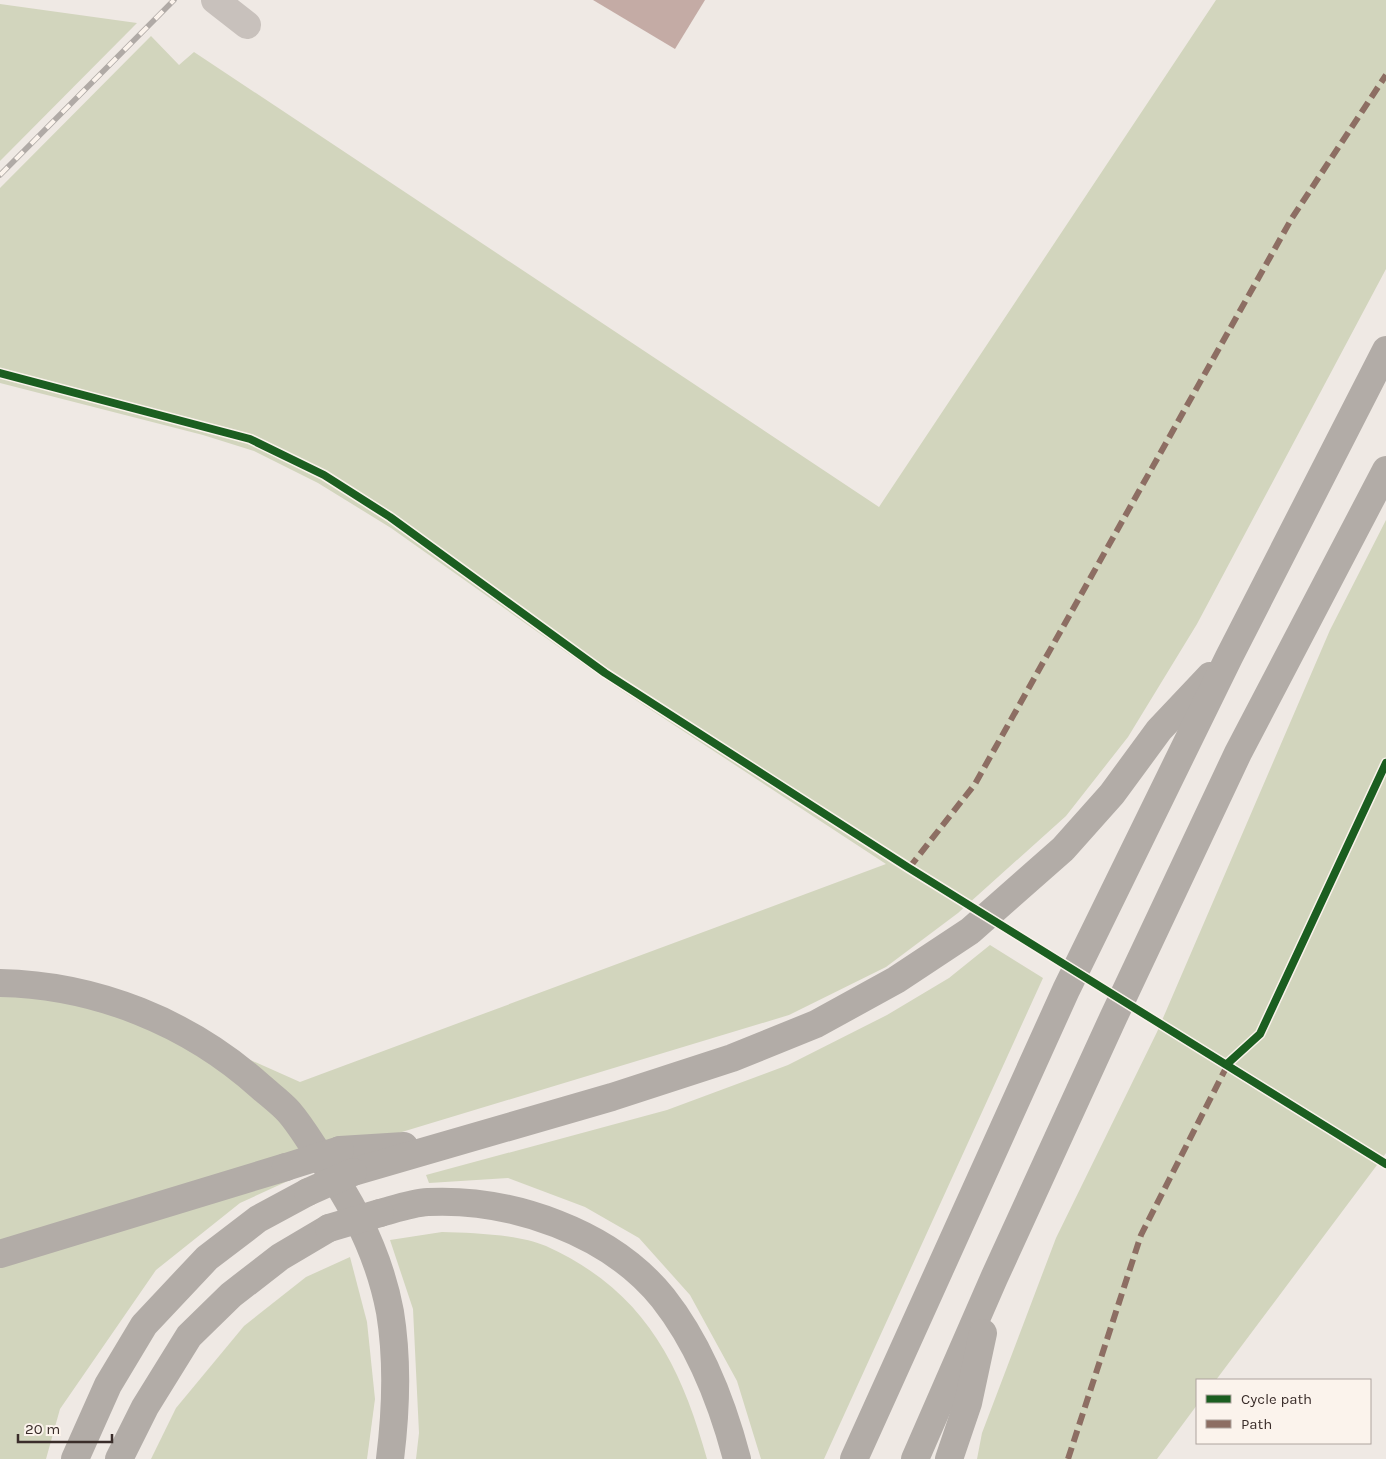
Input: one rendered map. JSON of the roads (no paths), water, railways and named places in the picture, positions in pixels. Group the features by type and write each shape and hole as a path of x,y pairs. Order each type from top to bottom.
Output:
{"highway":[{"path":"854,1459 1066,990 1229,657 1386,350"},
{"path":"915,1459 994,1278 1114,1016 1238,753 1386,470"},
{"path":"0,1254 286,1167 346,1161 455,1144 732,1058 816,1024 896,980 970,931 1012,896 1063,848 1112,794 1159,730 1229,657"},
{"path":"0,983 31,984 102,998 140,1011 176,1027 212,1049 247,1074 288,1111 342,1190 371,1246 390,1312 396,1409 390,1459"},
{"path":"75,1459 108,1385 144,1325 207,1258 258,1218 308,1192 346,1161"},
{"path":"119,1459 145,1407 189,1336 245,1284 280,1257 329,1228 427,1202 481,1203 536,1216 583,1234 625,1262 662,1297 692,1342 721,1402 737,1459"},
{"path":"949,1459 968,1403 994,1278"}],"street":[{"path":"214,0 247,25"}],"railway":[{"path":"0,175 174,0"}]}
